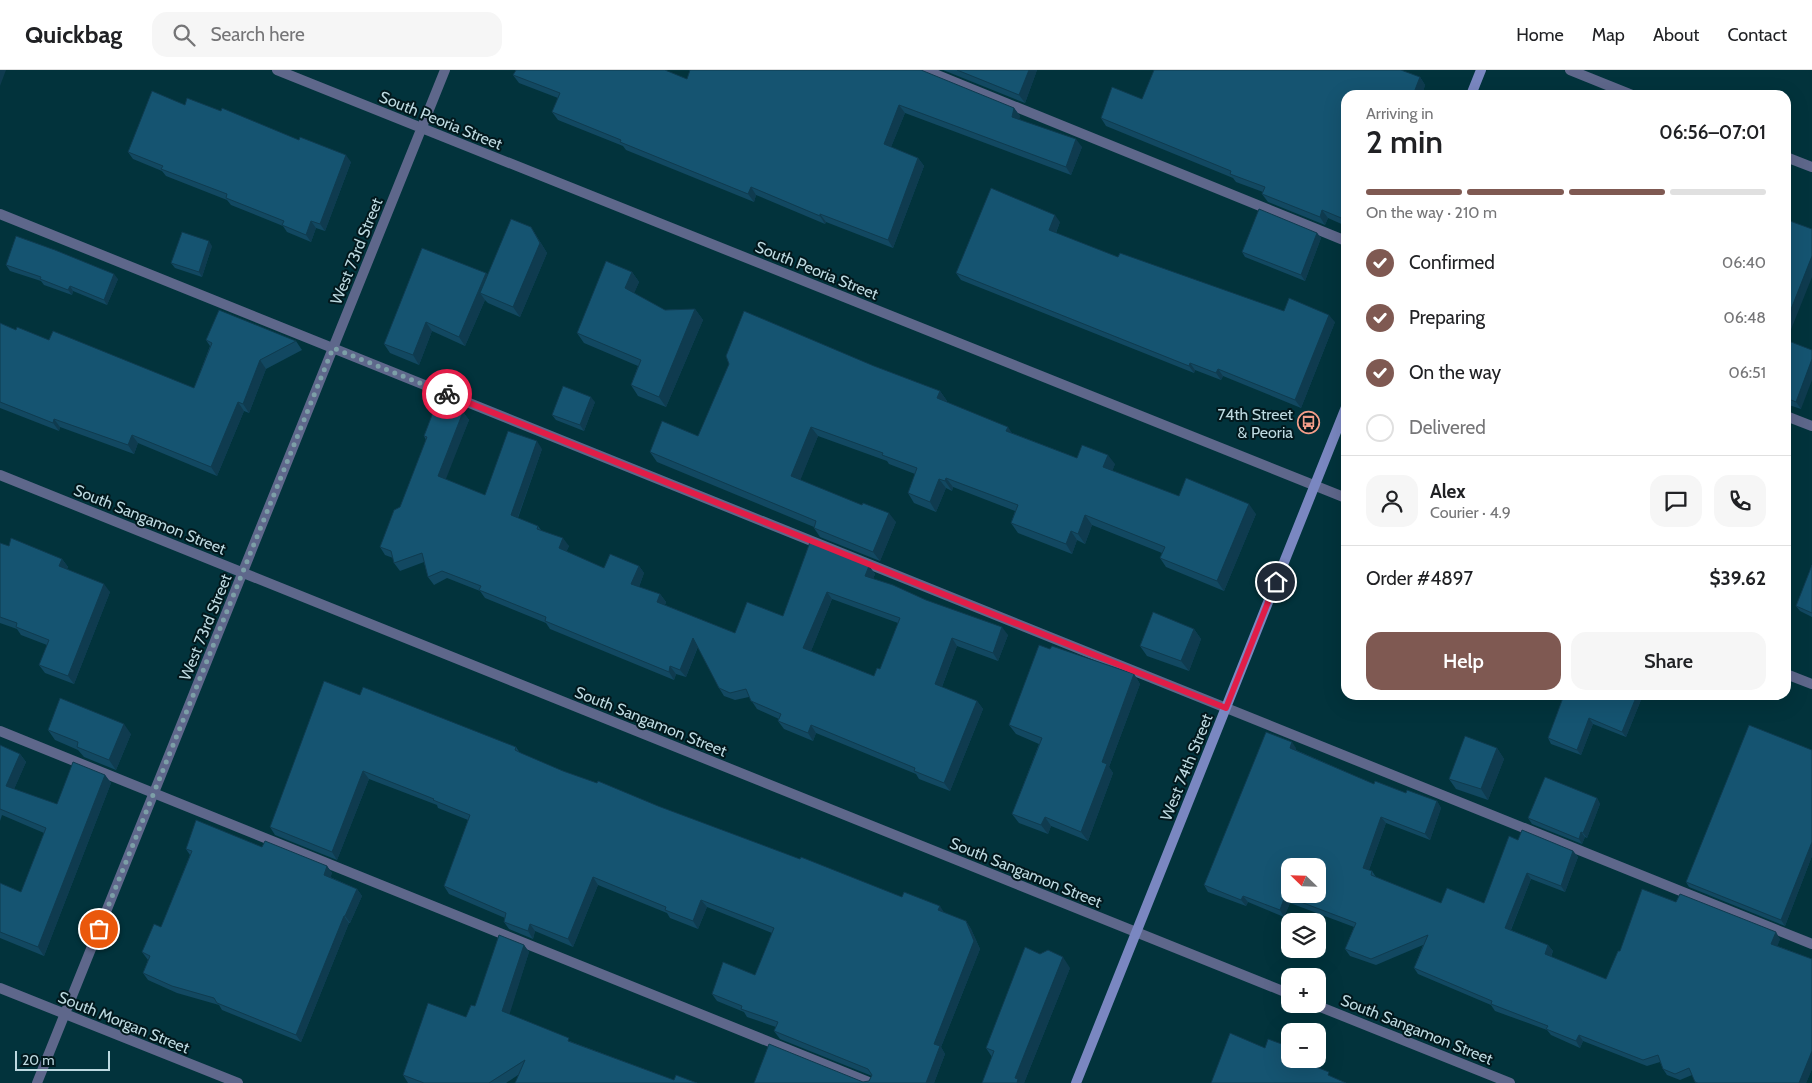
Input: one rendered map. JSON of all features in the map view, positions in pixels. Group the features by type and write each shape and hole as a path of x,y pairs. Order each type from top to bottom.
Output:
{"street":[{"name":"South Peoria Street","path":"277,70 1341,496"},
{"name":"West 73rd Street","path":"37,1083 445,70"},
{"path":"925,70 1341,239"},
{"path":"1473,90 1481,70"},
{"path":"1570,70 1620,90"},
{"path":"1791,159 1812,168"},
{"path":"0,214 1812,944"},
{"path":"1791,418 1812,426"},
{"name":"West 74th Street","path":"1076,1083 1341,420"},
{"name":"South Sangamon Street","path":"0,475 1281,990"},
{"path":"1791,676 1812,684"},
{"path":"0,731 871,1083"},
{"name":"South Morgan Street","path":"0,988 238,1083"},
{"name":"South Sangamon Street","path":"1326,1009 1510,1083"}],"building":[{"path":"516,70 665,70 687,79 690,70 921,70 1014,108 1012,117 1076,139 1066,167 899,105 884,144 918,158 888,240 820,214 820,216 751,187 748,194 552,112 560,93 513,75"},
{"path":"957,70 1029,70 1019,95"},
{"path":"1154,70 1401,70 1420,77 1415,90 1341,90 1341,218 1322,210 1320,217 1262,194 1265,187 1230,174 1231,171 1101,118 1112,87 1142,99"},
{"path":"152,91 185,105 187,98 221,111 222,108 299,140 300,137 346,155 320,224 311,221 306,235 282,225 284,221 226,198 227,194 161,169 163,166 128,152"},
{"path":"991,188 1055,215 1049,230 1118,257 1120,253 1284,311 1289,298 1329,315 1295,400 1218,369 1216,373 1190,363 1189,366 956,273"},
{"path":"1259,209 1317,233 1301,275 1242,252"},
{"path":"511,219 531,227 540,243 513,307 480,293"},
{"path":"1791,221 1812,229 1812,256 1791,309"},
{"path":"182,232 209,241 199,272 171,263"},
{"path":"16,236 114,274 104,300 70,286 68,290 40,279 41,277 6,265"},
{"path":"422,248 486,273 459,337 426,322 413,355 384,344"},
{"path":"606,261 632,272 625,288 665,310 695,309 659,397 631,385 641,360 577,333"},
{"path":"219,310 296,341 260,360 243,404 238,402 211,467 132,435 128,445 54,419 53,423 0,402 0,323 16,330 17,327 49,340 53,331 194,388 212,343 206,340"},
{"path":"744,311 874,366 940,391 937,398 1008,427 1006,431 1077,458 1082,445 1108,455 1103,467 1179,496 1186,478 1249,504 1217,581 1160,558 1165,547 1085,515 1078,534 1071,531 1066,544 1011,523 1018,505 946,478 945,481 939,479 930,502 908,493 917,468 882,455 883,453 811,427 791,476 862,505 863,503 889,513 873,552 814,528 816,521 650,452 662,421 698,436 729,364 726,356"},
{"path":"1791,342 1812,350 1812,359 1796,402 1791,400"},
{"path":"563,386 591,397 580,425 552,415"},
{"path":"437,402 463,412 438,476 485,495 508,431 537,441 511,515 538,526 537,529 563,538 559,548 604,568 610,554 639,566 631,584 660,594 657,602 735,633 747,602 783,616 810,542 869,566 865,576 1002,627 993,653 952,638 935,684 977,701 944,783 914,771 915,768 811,725 808,733 778,721 781,714 751,701 746,689 730,693 719,688 693,638 680,670 670,666 669,672 545,621 546,617 479,590 481,586 442,571 428,577 422,553 394,563 391,551 380,547 394,510 400,507 427,437 424,436","holes":["827,592 900,618 880,669 877,668 874,676 803,648"]},
{"path":"11,538 62,559 59,566 104,584 68,676 39,665 49,640 16,627 17,623 0,617 0,543 9,546"},
{"path":"1812,565 1812,613 1796,606"},
{"path":"1153,612 1194,629 1181,661 1140,646"},
{"path":"1039,645 1050,649 1052,646 1134,674 1102,762 1107,764 1081,832 1045,817 1041,825 1012,814 1042,738 1009,725"},
{"path":"324,681 360,695 363,687 516,747 515,750 563,771 597,783 598,781 658,806 800,859 801,857 902,897 904,892 940,906 938,910 966,921 974,941 934,1044 940,1046 926,1083 754,1083 769,1044 863,1082 869,1081 872,1075 868,1069 774,1031 778,1022 741,1009 742,1006 712,994 723,962 755,975 774,928 701,900 693,921 665,910 666,907 593,877 568,939 530,924 528,931 504,922 506,913 444,886 470,815 363,771 332,852 270,827"},
{"path":"60,698 124,724 109,760 77,747 78,742 48,730"},
{"path":"1562,700 1635,700 1622,732 1589,718 1577,750 1548,738"},
{"path":"1749,725 1812,750 1812,842 1781,920 1686,882"},
{"path":"1266,732 1292,742 1290,748 1374,784 1375,781 1406,793 1407,790 1437,801 1425,834 1381,817 1363,868 1372,871 1371,875 1441,903 1447,888 1484,903 1509,836 1518,840 1522,830 1573,851 1561,886 1527,873 1505,928 1548,945 1545,954 1606,979 1618,951 1620,951 1642,889 1676,902 1680,894 1776,932 1771,944 1812,959 1812,1051 1799,1083 1698,1083 1695,1082 1689,1068 1675,1074 1663,1069 1658,1055 1643,1060 1579,1035 1576,1041 1546,1029 1548,1026 1491,1004 1492,1001 1414,968 1428,935 1371,959 1345,949 1356,923 1303,903 1326,903 1326,858 1281,858 1282,903 1280,910 1243,896 1241,900 1204,885"},
{"path":"1465,736 1497,748 1481,789 1449,779"},
{"path":"0,745 20,754 6,786 57,804 73,762 105,775 38,947 0,932 0,883 21,892 46,828 0,809"},
{"path":"1545,777 1597,798 1579,839 1528,818"},
{"path":"196,820 262,847 265,841 327,866 324,875 357,889 344,916 296,1035 217,1003 214,998 172,986 143,973 150,956 142,952 154,924 161,927 192,851 186,849"},
{"path":"499,935 524,945 502,1011 569,1038 568,1041 674,1080 676,1075 697,1083 515,1083 525,1060 489,1083 424,1083 403,1075 428,1003 466,1017 471,1005 475,1006"},
{"path":"1025,947 1040,954 1048,950 1063,957 1015,1078 1018,1079 1017,1083 982,1083 994,1051 986,1048"},
{"path":"1230,1033 1265,1048 1268,1039 1281,1044 1281,1068 1319,1068 1329,1072 1328,1075 1346,1083 1211,1083"}],"way so far":[{"path":"99,929 333,348 447,394"}],"place":[{"name":"74th Street & Peoria","path":"1309,423"}],"route":[{"path":"447,394 1226,708 1276,582"}]}
